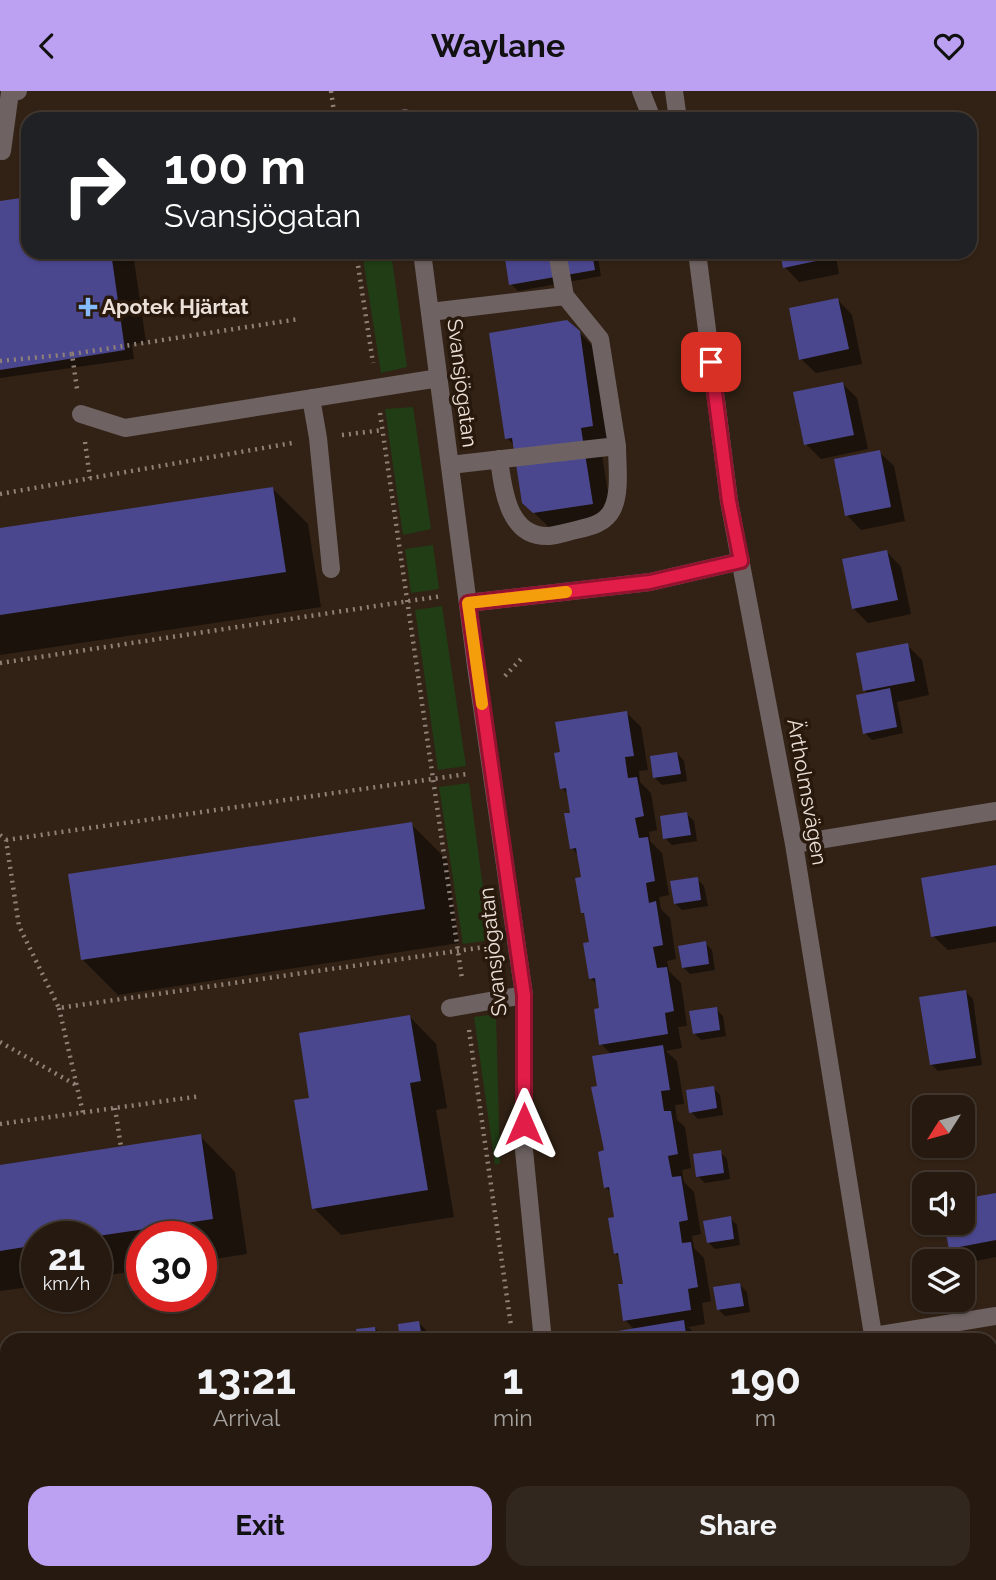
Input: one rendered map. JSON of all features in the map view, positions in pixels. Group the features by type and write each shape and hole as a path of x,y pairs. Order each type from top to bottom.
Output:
{"street":[{"path":"2,151 10,92 18,91"},
{"path":"641,91 649,112"},
{"path":"674,91 677,112"},
{"name":"Svansjögatan","path":"423,259 524,995 524,1150 542,1333"},
{"path":"499,459 504,496 513,516 530,532 548,536 596,526 612,511 617,489 617,446 600,339 565,296 558,259"},
{"name":"Ärtholmsvägen","path":"698,259 729,501 794,844 873,1333"},
{"path":"430,312 565,296"},
{"path":"81,414 125,428 439,378"},
{"path":"311,398 318,438 331,569"},
{"path":"450,465 617,446"},
{"path":"468,598 650,582 741,561"},
{"path":"794,844 996,811"},
{"path":"458,1007 524,995"},
{"path":"902,1333 996,1316"}],"path":[{"path":"331,91 334,112"},
{"path":"357,259 457,951 458,1007 511,1327"},
{"path":"0,361 72,354 299,319"},
{"path":"72,354 81,414"},
{"path":"0,494 318,438 383,430"},
{"path":"0,663 407,601 468,598"},
{"path":"6,840 492,770"},
{"path":"0,835 6,840 19,926 59,1008 83,1113"},
{"path":"59,1008 517,943"},
{"path":"0,1042 76,1086"},
{"path":"0,1124 201,1096"},
{"path":"115,1108 121,1147"}],"green space":[{"path":"363,259 392,259 407,367 381,373"},
{"path":"413,407 431,529 403,535 385,409"},
{"path":"433,545 439,589 411,593 405,549"},
{"path":"442,606 466,766 438,770 415,610"},
{"path":"469,783 490,940 463,944 439,787"},
{"path":"496,1014 500,1163 495,1165 474,1017"}],"building":[{"path":"21,198 21,259 112,259 125,350 0,370 0,201"},
{"path":"505,259 593,259 595,270 509,285"},
{"path":"781,259 826,259 783,268"},
{"path":"838,298 849,349 799,360 789,308"},
{"path":"567,320 580,331 593,426 581,428 593,504 533,513 522,503 512,438 505,439 489,333"},
{"path":"843,382 854,435 804,445 793,392"},
{"path":"880,450 891,507 845,516 834,459"},
{"path":"273,487 286,572 0,615 0,528"},
{"path":"887,550 898,600 852,609 842,559"},
{"path":"908,643 915,681 863,691 856,653"},
{"path":"890,688 897,727 863,734 856,695"},
{"path":"627,711 634,756 625,757 628,778 637,777 644,816 635,818 639,838 648,837 655,881 646,883 649,903 656,901 663,945 653,947 657,968 667,967 674,1011 665,1013 668,1034 599,1045 594,1009 599,1008 595,978 589,979 583,943 589,942 575,878 581,877 576,848 570,849 564,813 570,813 566,788 560,789 554,753 560,752 555,722"},
{"path":"677,752 681,774 653,778 650,756"},
{"path":"687,812 691,835 663,839 660,816"},
{"path":"412,822 425,909 81,960 68,874"},
{"path":"996,865 996,926 931,937 921,878"},
{"path":"698,877 701,900 674,904 670,881"},
{"path":"706,941 709,964 682,968 678,946"},
{"path":"966,990 976,1058 930,1065 919,997"},
{"path":"717,1007 720,1030 693,1034 689,1011"},
{"path":"410,1015 421,1081 410,1083 428,1190 312,1209 294,1100 309,1098 299,1033"},
{"path":"663,1045 670,1090 661,1091 664,1111 671,1111 678,1154 668,1156 672,1177 681,1176 688,1220 679,1222 682,1243 691,1242 698,1287 688,1289 691,1310 623,1321 618,1284 623,1284 618,1253 614,1254 608,1218 614,1217 609,1187 604,1188 598,1152 604,1150 591,1087 597,1086 592,1056"},
{"path":"714,1086 717,1108 689,1113 686,1090"},
{"path":"201,1134 213,1219 126,1221 126,1232 112,1234 112,1221 21,1221 21,1248 0,1251 0,1165"},
{"path":"721,1150 724,1173 696,1177 693,1154"},
{"path":"996,1193 996,1240 949,1249 946,1235 975,1235 975,1197"},
{"path":"731,1216 734,1239 707,1243 703,1221"},
{"path":"740,1283 744,1306 717,1310 713,1287"},
{"path":"684,1320 686,1333 612,1333"},
{"path":"419,1321 421,1333 399,1333 398,1324"},
{"path":"375,1327 376,1333 356,1333 356,1329"}],"slow traffic":[{"path":"482,704 468,603 566,592"}],"place":[{"name":"Apotek Hjärtat","path":"88,307"}],"route":[{"path":"524,1124 524,995 468,603 650,582 741,561 729,501 711,362"}]}
